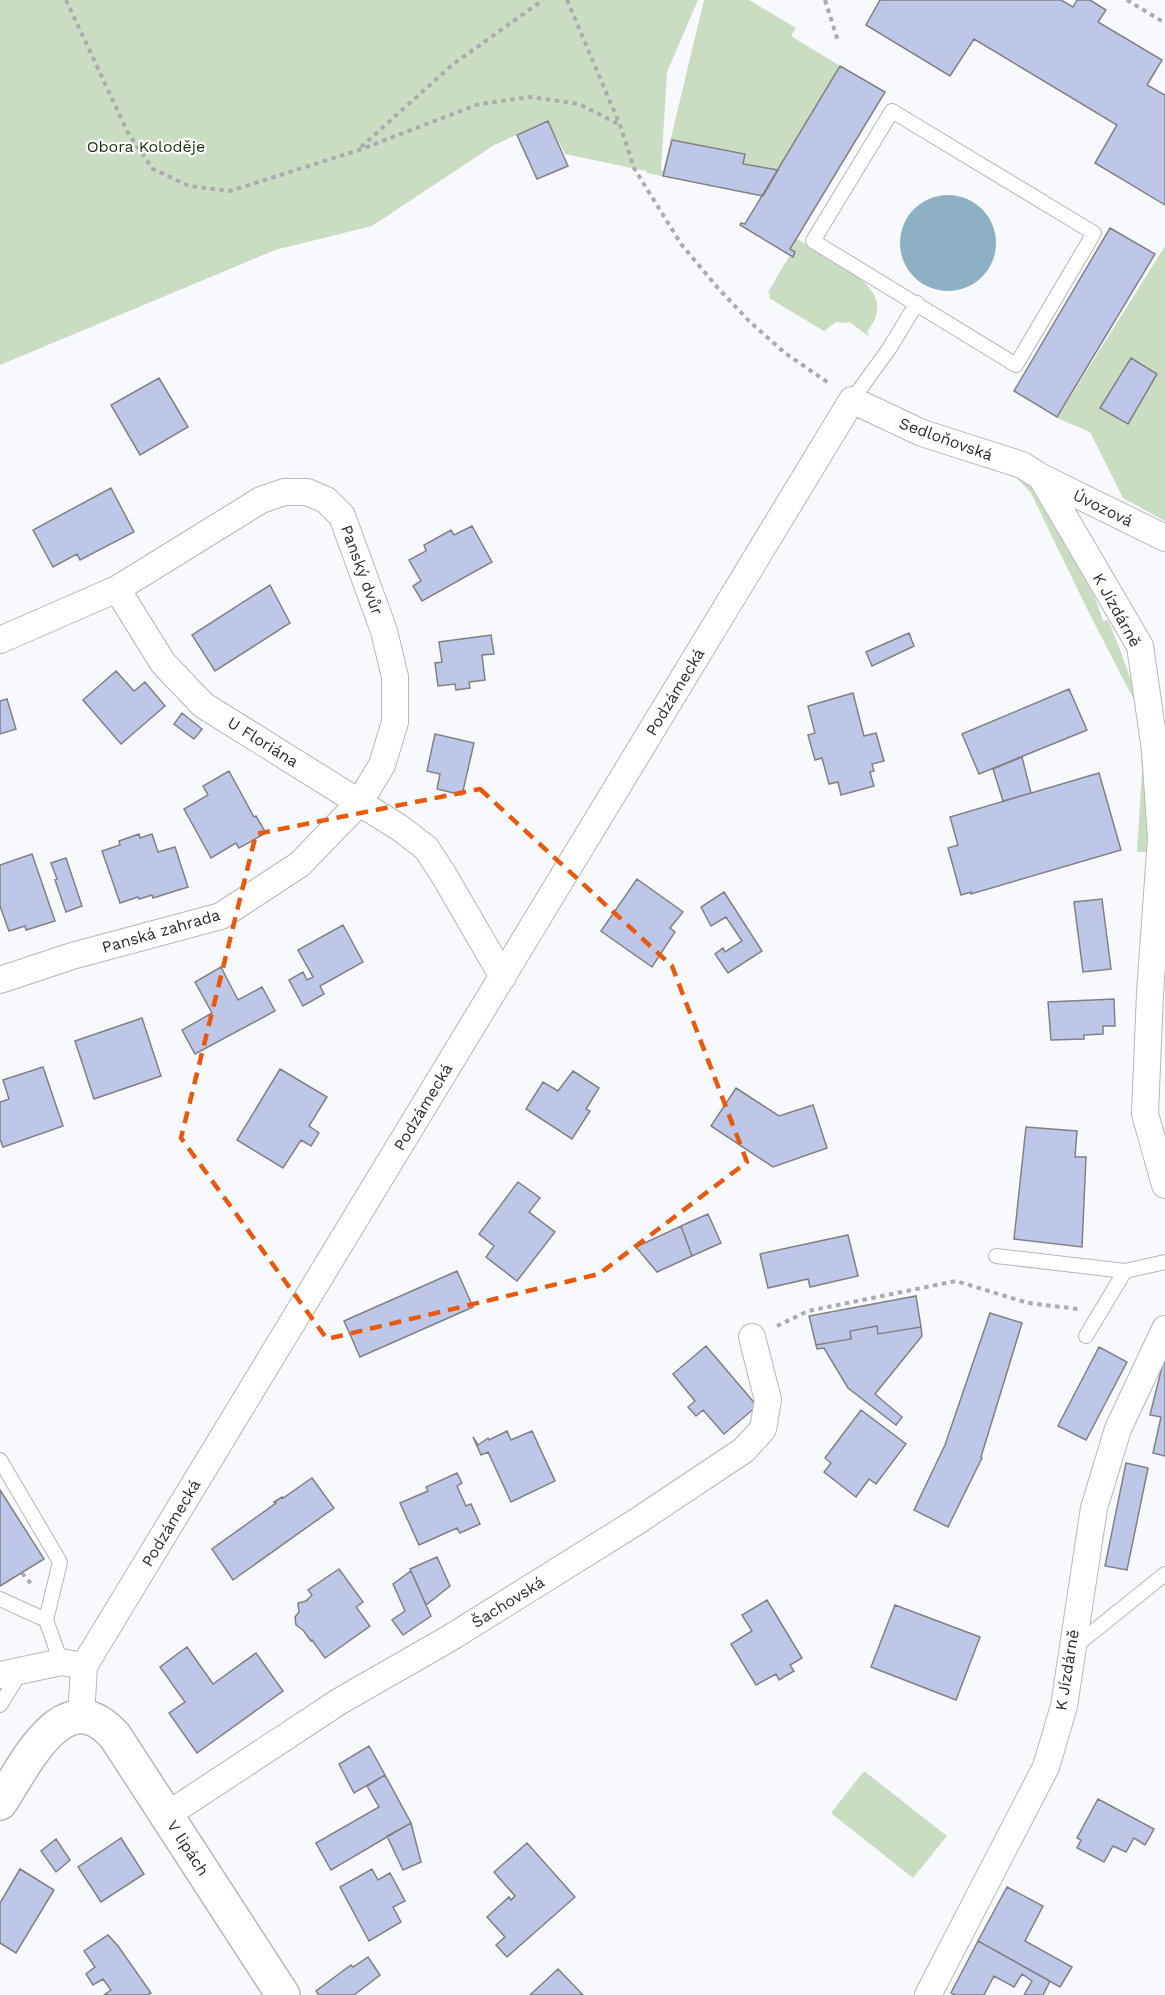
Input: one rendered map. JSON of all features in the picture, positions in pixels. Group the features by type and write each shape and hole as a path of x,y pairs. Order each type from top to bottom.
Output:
{"street":[{"name":"Sedloňovská","path":"852,400 922,433 1022,465 1041,477"},
{"name":"Podzámecká","path":"81,1716 73,1664 502,977 852,400"},
{"name":"Úvozová","path":"1041,477 1165,538"},
{"name":"K Jízdárně","path":"1041,477 1140,646 1155,750 1161,838 1150,993 1145,1114 1165,1185"},
{"name":"Panský dvůr","path":"117,589 261,500 284,492 307,492 326,500 342,516 384,631 395,677 392,732 382,765 359,803"},
{"name":"U Floriána","path":"117,589 162,663 203,705 400,828 426,848 502,977"},
{"path":"0,640 117,589"},
{"name":"Panská zahrada","path":"0,980 72,956 221,916 300,864 359,803"},
{"name":"K Jízdárně","path":"928,1995 1046,1767 1064,1706 1094,1508 1118,1429 1165,1329"},
{"name":"Šachovská","path":"167,1815 340,1701 460,1632 636,1522 744,1450 763,1429 768,1400 752,1337"},
{"path":"12,1672 73,1664"},
{"path":"0,1803 39,1744 51,1730 61,1721 81,1716"},
{"name":"V lipách","path":"81,1716 97,1720 116,1736 283,1995"}],"lane":[{"path":"892,111 1094,233 1016,365 917,303 813,241 892,111"},
{"path":"852,400 889,349 917,303"},
{"path":"996,1256 1125,1271 1165,1262"},
{"path":"1086,1336 1125,1271"},
{"path":"0,1460 60,1562 46,1620"},
{"path":"1072,1648 1165,1574"},
{"path":"0,1599 46,1620 73,1664"},
{"path":"0,1705 12,1672"}],"path":[{"path":"66,0 128,133 153,169 189,186 230,191 359,150 479,104 531,97 579,104 620,125"},
{"path":"359,150 452,65 543,0"},
{"path":"567,0 620,125 634,168 681,243 749,321 785,353 852,400"},
{"path":"825,0 838,41"},
{"path":"1127,0 1165,23"},
{"path":"752,1337 808,1311 956,1281 1028,1303 1082,1309"}],"highlighted area":[{"path":"480,789 672,966 747,1162 599,1274 327,1339 181,1138 256,834"}],"green space":[{"name":"Obora Koloděje","path":"0,0 698,0 667,72 661,170 663,171 704,0 749,0 796,28 791,36 840,66 778,170 743,164 745,154 671,140 663,176 762,197 647,173 565,154 548,121 494,145 372,226 275,250 0,365"},
{"path":"797,239 857,276 872,292 877,310 867,332 868,336 851,323 836,322 824,331 769,298 768,292 790,255 793,256 795,252 790,249"},
{"path":"1165,246 1165,521 1123,498 1090,432 1057,418"},
{"path":"1013,474 1033,487 1073,554 1096,600 1103,621 1108,620 1123,659 1136,699 1143,736 1148,852 1137,852 1142,771 1140,737 1134,700 1031,493"},
{"path":"864,1771 947,1836 913,1878 831,1813"}],"water":[{"path":"948,195 966,199 982,209 992,225 996,243 992,261 982,277 966,287 948,291 930,287 914,277 904,261 900,243 904,225 914,209 930,199"}],"building":[{"path":"880,0 1061,0 1073,7 1077,0 1090,0 1106,10 1098,22 1162,60 1147,85 1165,95 1165,205 1095,163 1117,125 974,39 950,76 866,25"},
{"path":"840,66 885,92 790,249 795,252 793,257 740,225 745,224"},
{"path":"548,121 568,166 537,179 517,135"},
{"path":"672,140 745,154 743,164 778,170 763,196 663,176"},
{"path":"1110,228 1155,254 1057,417 1014,391"},
{"path":"1131,358 1157,374 1128,424 1100,408"},
{"path":"159,378 188,427 140,455 111,405"},
{"path":"111,488 134,532 80,560 77,554 53,567 33,530"},
{"path":"472,526 492,562 422,601 413,586 421,581 409,560 426,551 424,545 451,530 454,535"},
{"path":"270,585 290,623 215,671 192,635"},
{"path":"909,633 914,646 872,666 866,652"},
{"path":"491,635 494,654 482,655 485,680 469,682 470,688 456,690 455,684 438,686 435,663 442,662 439,642"},
{"path":"116,671 134,691 145,682 165,706 121,744 83,700"},
{"path":"1069,689 1087,730 979,774 962,734"},
{"path":"853,693 864,736 876,733 884,761 872,764 874,771 870,772 874,786 841,795 838,782 829,784 822,758 815,760 808,735 815,733 808,706"},
{"path":"7,699 16,729 0,734 0,701"},
{"path":"182,713 202,729 194,739 174,724"},
{"path":"435,734 474,743 462,795 437,789 440,774 427,771"},
{"path":"1022,757 1031,793 1003,801 993,769"},
{"path":"229,771 254,817 256,816 266,833 239,848 236,843 211,858 184,809 208,795 203,786"},
{"path":"1099,773 1121,850 961,895 948,848 958,845 950,817"},
{"path":"139,834 140,838 152,834 158,852 175,847 188,887 153,898 152,895 139,899 138,897 120,903 102,851 120,845 119,841"},
{"path":"32,854 55,921 26,930 25,926 9,931 0,906 0,865"},
{"path":"66,858 82,906 66,912 51,863"},
{"path":"637,879 683,912 670,928 675,932 652,967 601,931"},
{"path":"724,892 762,951 728,973 715,954 723,948 725,952 742,941 726,917 711,926 701,907"},
{"path":"1102,899 1111,969 1083,972 1074,902"},
{"path":"343,925 363,962 320,986 324,994 303,1006 289,980 303,972 307,980 313,977 298,950"},
{"path":"221,967 238,1000 262,987 275,1011 195,1054 182,1030 212,1013 195,982"},
{"path":"1114,999 1115,1026 1103,1026 1103,1034 1084,1035 1084,1039 1051,1040 1048,1002"},
{"path":"142,1018 161,1076 94,1099 75,1041"},
{"path":"43,1067 63,1126 3,1147 0,1139 0,1102 9,1099 3,1080"},
{"path":"280,1069 327,1097 309,1126 319,1133 311,1146 301,1140 283,1168 237,1140"},
{"path":"573,1071 599,1088 586,1109 590,1111 572,1139 526,1109 543,1082 558,1091"},
{"path":"736,1088 779,1116 813,1105 827,1148 773,1167 711,1126"},
{"path":"1026,1127 1077,1131 1075,1157 1086,1157 1082,1247 1014,1239"},
{"path":"518,1182 540,1198 529,1212 555,1232 517,1281 486,1257 494,1246 479,1234"},
{"path":"708,1214 721,1243 692,1256 681,1226"},
{"path":"681,1226 692,1256 657,1272 636,1247"},
{"path":"848,1235 858,1276 810,1287 808,1279 768,1288 760,1254"},
{"path":"457,1271 473,1307 360,1357 344,1321"},
{"path":"916,1296 921,1327 878,1334 877,1326 850,1331 851,1339 816,1345 809,1316"},
{"path":"990,1313 1022,1323 982,1458 948,1527 914,1510 945,1445"},
{"path":"877,1326 878,1334 921,1327 922,1336 875,1394 902,1417 896,1425 848,1388 824,1348 817,1349 816,1345 851,1339 850,1331"},
{"path":"706,1346 757,1406 724,1434 703,1410 696,1416 688,1407 695,1401 673,1374"},
{"path":"1099,1347 1127,1362 1086,1440 1058,1426"},
{"path":"1165,1355 1165,1456 1153,1453 1161,1417 1150,1415"},
{"path":"861,1410 906,1444 876,1484 869,1479 856,1497 824,1472 831,1463 825,1458"},
{"path":"507,1431 511,1440 532,1431 555,1481 511,1502 488,1452 481,1455 473,1437 478,1445 488,1438 489,1440"},
{"path":"1126,1463 1148,1468 1127,1570 1105,1566"},
{"path":"457,1473 462,1483 457,1486 466,1506 471,1504 480,1524 460,1533 457,1528 419,1545 400,1503 428,1491 426,1487"},
{"path":"312,1478 334,1508 233,1580 212,1549 276,1503 274,1502"},
{"path":"0,1490 44,1559 0,1586"},
{"path":"437,1557 450,1586 426,1605 410,1569"},
{"path":"339,1569 363,1602 356,1607 370,1626 325,1658 312,1640 296,1625 295,1617 299,1612 298,1603 306,1601 312,1595 308,1590"},
{"path":"411,1571 431,1616 403,1635 392,1620 405,1611 393,1584"},
{"path":"767,1600 802,1658 790,1665 794,1671 779,1680 776,1674 756,1685 731,1644 752,1631 742,1615"},
{"path":"895,1605 980,1637 956,1700 871,1667"},
{"path":"187,1647 213,1684 256,1653 283,1691 197,1753 169,1713 185,1702 160,1667"},
{"path":"369,1746 385,1775 354,1793 339,1764"},
{"path":"385,1775 411,1823 331,1870 316,1843 379,1807 367,1786"},
{"path":"1098,1799 1154,1829 1145,1845 1134,1838 1126,1852 1113,1846 1104,1862 1077,1848 1081,1840 1077,1838"},
{"path":"411,1823 421,1862 403,1870 387,1836"},
{"path":"121,1838 144,1874 101,1902 78,1867"},
{"path":"56,1839 70,1860 56,1872 41,1851"},
{"path":"527,1843 575,1897 507,1957 496,1945 505,1937 487,1917 509,1897 511,1900 515,1896 494,1872"},
{"path":"20,1869 54,1890 16,1953 0,1943 0,1903"},
{"path":"372,1869 378,1880 390,1873 405,1901 393,1907 401,1922 369,1941 340,1887"},
{"path":"1007,1887 1043,1906 1025,1941 1072,1967 1060,1987 978,1941"},
{"path":"108,1935 151,1993 147,1995 104,1995 111,1990 103,1979 93,1985 86,1974 95,1967 84,1951"},
{"path":"978,1941 1050,1981 1043,1995 1024,1995 1032,1981 1022,1974 1014,1987 994,1976 984,1995 951,1993"},
{"path":"368,1957 380,1975 354,1995 319,1995 316,1991 351,1965 353,1967"},
{"path":"558,1969 583,1995 530,1995"}]}
